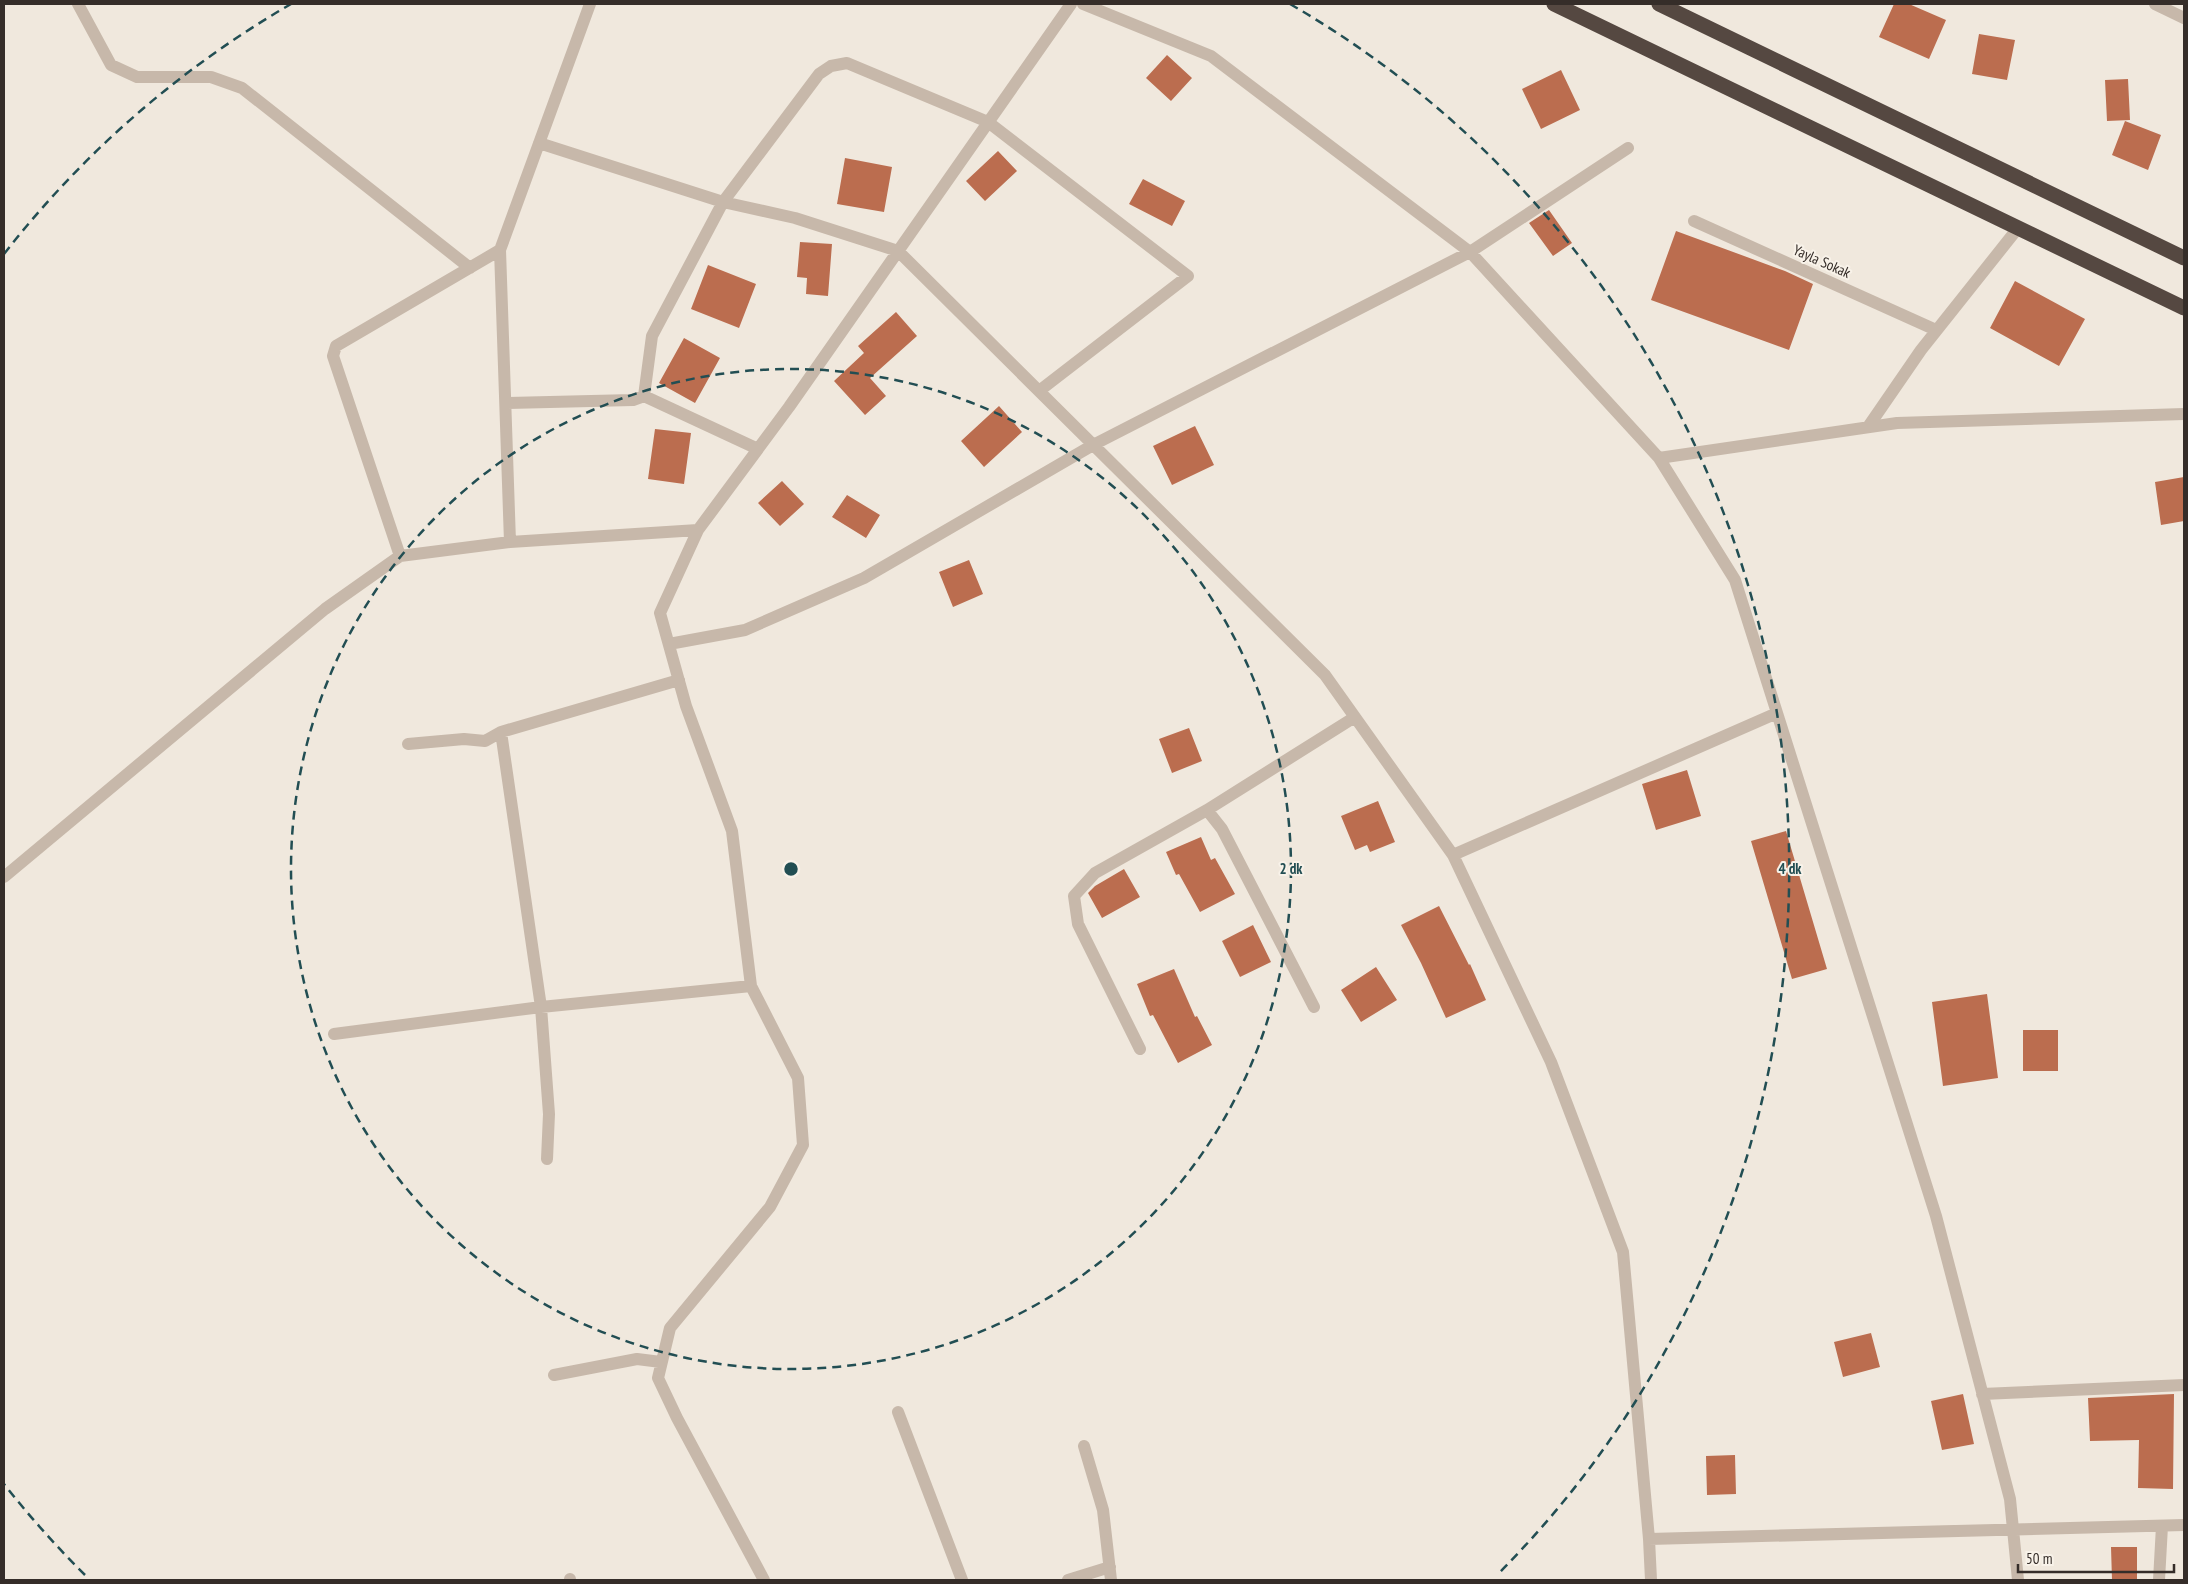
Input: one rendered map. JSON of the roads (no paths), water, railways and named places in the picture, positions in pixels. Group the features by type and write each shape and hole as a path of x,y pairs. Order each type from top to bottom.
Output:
{"highway":[{"path":"1554,4 2184,308"},
{"path":"1658,4 2184,258"}],"street":[{"path":"78,4 111,65 137,77 211,77 242,88 470,268"},
{"path":"510,542 500,250 590,4"},
{"path":"764,1580 677,1418 658,1378 670,1328 770,1207 803,1145 798,1078 751,986 732,832 679,680 660,613 698,530 758,449 1071,4"},
{"path":"1083,4 1211,56 1470,252 1659,458 1735,580 1936,1216 2010,1499 2018,1580"},
{"path":"2155,4 2184,18"},
{"path":"644,396 652,336 723,202 819,74 831,66 847,63 988,122 1188,276 1039,391"},
{"path":"539,143 723,202 795,218 898,251 1325,675 1454,855 1551,1062 1623,1252 1651,1580"},
{"path":"669,644 745,630 864,578 1093,445 1470,252 1628,148"},
{"name":"Yayla Sokak","path":"1694,221 1936,330"},
{"path":"1868,428 1936,330 2018,228"},
{"path":"400,556 333,356 336,346 500,250"},
{"path":"506,403 633,400 644,396 758,449"},
{"path":"1659,458 1897,423 2184,414"},
{"path":"4,876 325,609 400,556 510,542 698,530"},
{"path":"408,744 464,738 485,741 500,732 679,680"},
{"path":"1454,855 1777,712"},
{"path":"1140,1049 1078,924 1074,896 1095,874 1207,810 1356,717"},
{"path":"500,732 541,1007 549,1114 547,1159"},
{"path":"1207,810 1222,829 1314,1007"},
{"path":"334,1034 541,1007 751,986"},
{"path":"554,1374 637,1359 661,1362"},
{"path":"1982,1394 2184,1385"},
{"path":"898,1412 962,1580"},
{"path":"1084,1446 1103,1510 1111,1580"},
{"path":"1649,1539 2013,1531 2184,1525"},
{"path":"2159,1580 2162,1526"},
{"path":"1068,1580 1110,1567"}]}
